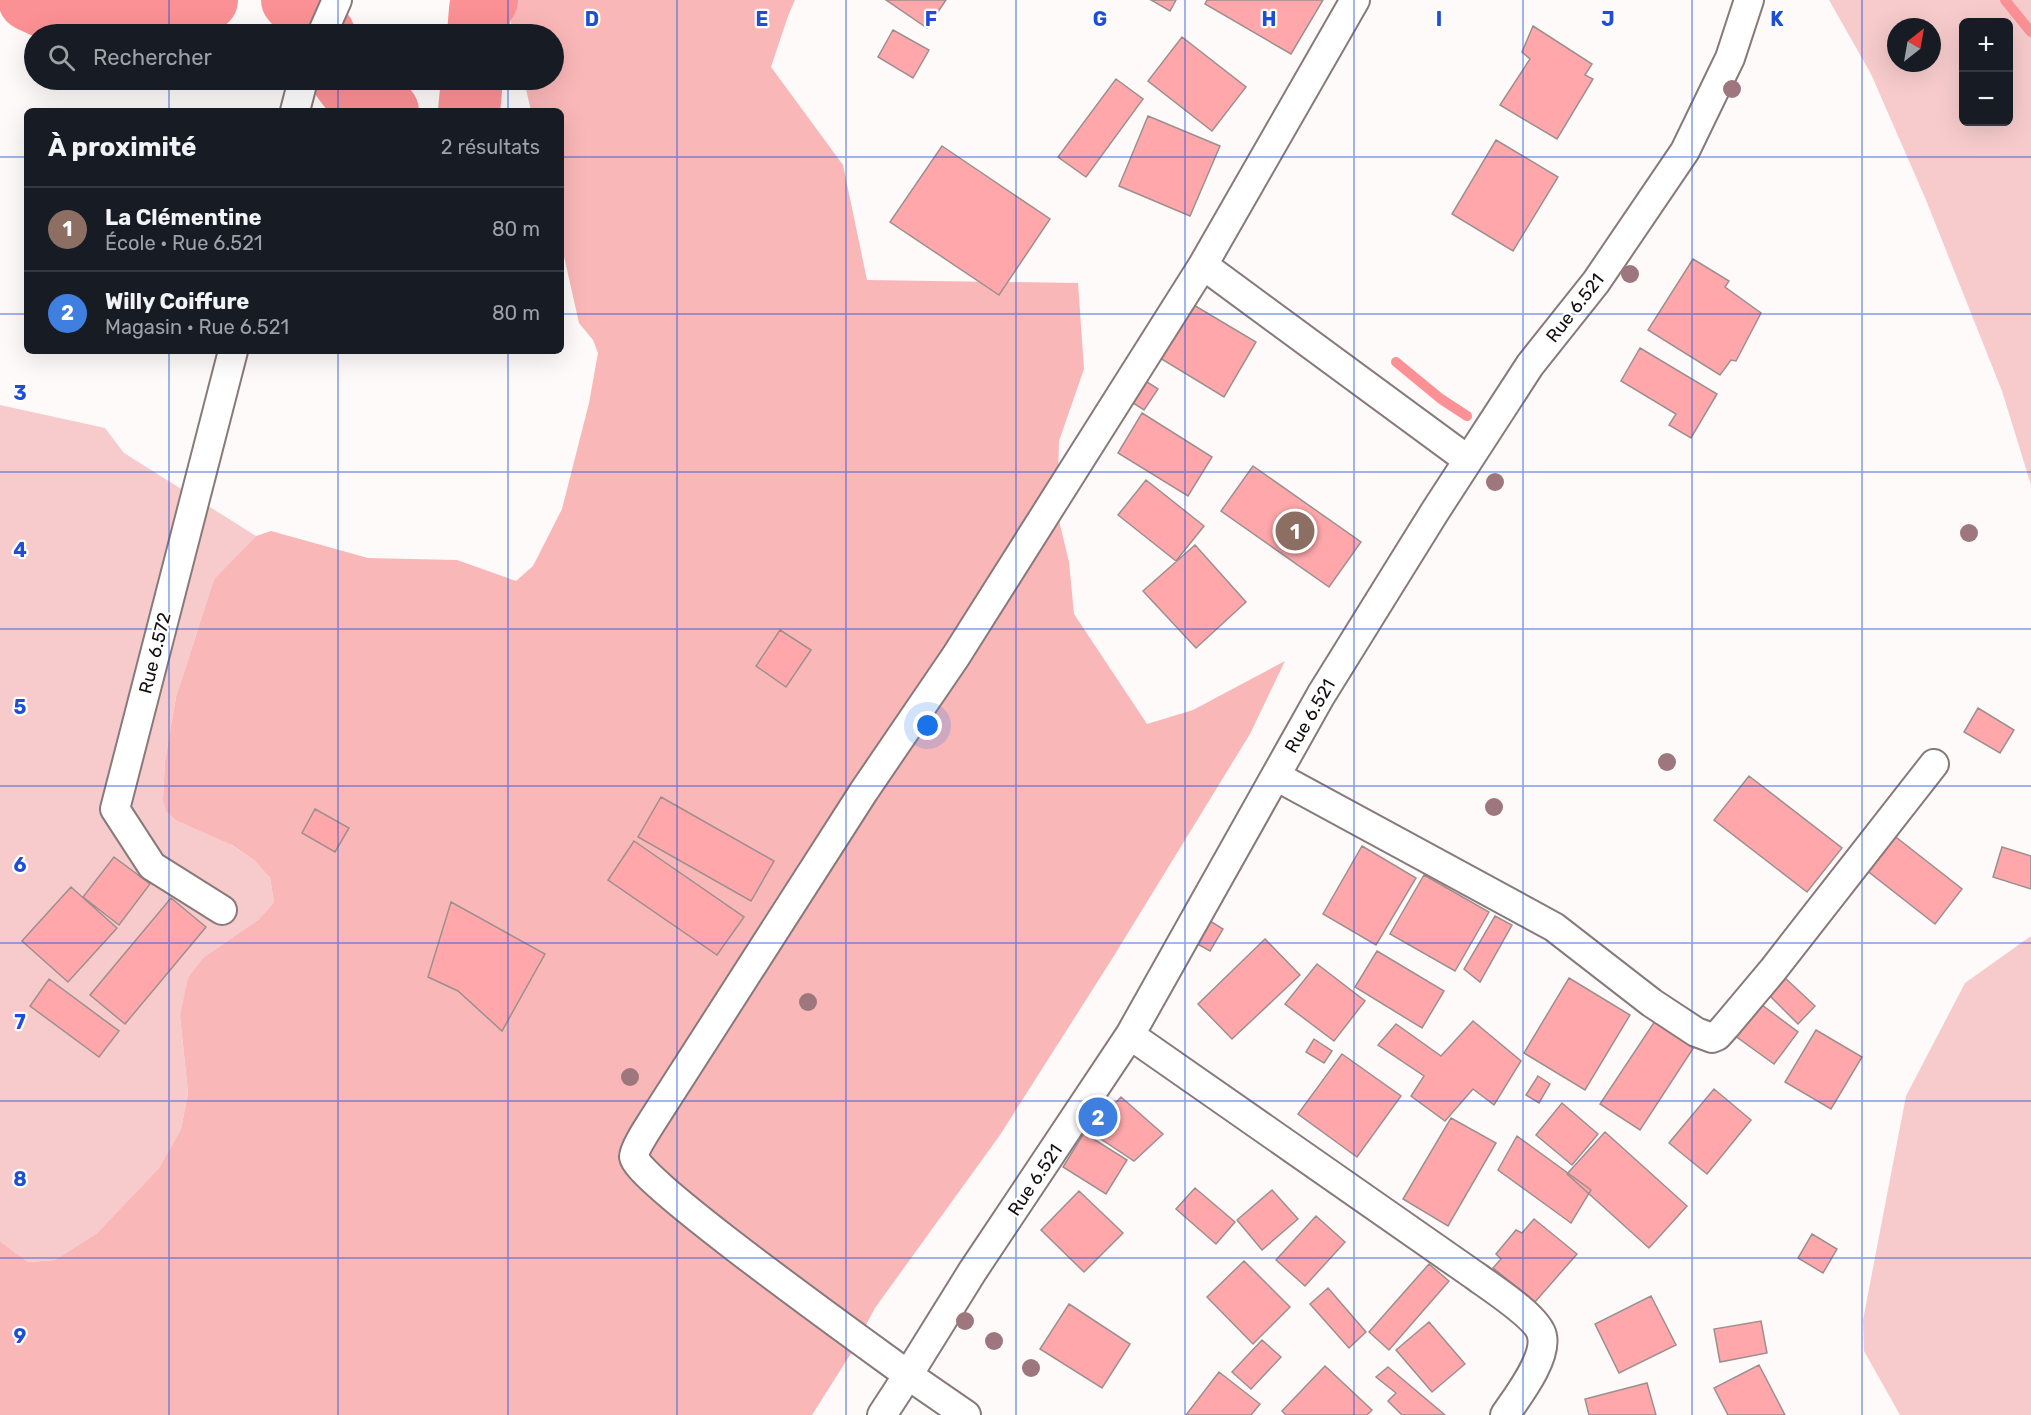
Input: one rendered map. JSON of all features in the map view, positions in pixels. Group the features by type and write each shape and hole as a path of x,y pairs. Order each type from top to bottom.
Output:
{"street":[{"path":"326,24 337,0"},
{"path":"966,1415 908,1375 696,1218 646,1174 635,1160 635,1153 653,1120 864,791 956,656 1203,266 1355,0"},
{"name":"Rue 6.521","path":"882,1415 972,1272 1130,1035 1321,695 1468,460 1530,365 1596,282 1685,151 1730,58 1749,0"},
{"path":"296,108 300,90"},
{"path":"1203,266 1468,460"},
{"name":"Rue 6.572","path":"222,910 152,866 115,809 232,354"},
{"path":"1276,776 1554,927 1652,1003 1696,1032 1712,1038 1726,1026 1773,970 1934,764"},
{"path":"1130,1035 1482,1280 1533,1321 1542,1334 1543,1348 1528,1382 1506,1415"}],"shaded area":[{"path":"506,0 795,0 771,67 843,165 867,280 1078,283 1084,369 1059,441 1057,512 1069,562 1074,614 1147,724 1193,710 1285,661 1250,734 1112,959 1000,1135 875,1308 850,1355 812,1415 0,1415 0,1241 28,1262 55,1260 97,1233 159,1168 181,1129 188,1093 180,1016 188,978 204,957 258,920 274,902 270,878 254,860 232,845 176,820 166,811 163,799 165,761 176,697 214,579 256,536 271,531 368,558 457,560 516,581 533,566 562,509 589,403 598,353 593,340 579,323 564,256 564,108 530,108 526,90 564,90 564,24 511,24"},
{"path":"1829,0 2031,0 2031,485 2002,391 1926,200 1871,74"},
{"path":"0,405 105,428 124,453 256,536 214,579 176,697 165,761 163,799 254,860 270,878 274,902 258,920 204,957 180,1016 188,1093 181,1129 159,1168 97,1233 55,1260 28,1262 0,1241"},
{"path":"2031,936 2031,1415 1900,1415 1864,1351 1863,1320 1906,1096 1965,983"}],"building":[{"path":"886,0 946,0 927,28"},
{"path":"1151,0 1176,0 1170,11"},
{"path":"1207,0 1323,0 1291,54 1205,4"},
{"path":"1533,26 1592,64 1585,75 1593,79 1557,139 1500,105 1530,59 1522,52"},
{"path":"893,30 929,50 913,78 878,57"},
{"path":"1182,37 1246,87 1212,131 1148,81"},
{"path":"1116,79 1143,99 1086,177 1058,157"},
{"path":"1148,116 1220,146 1190,216 1119,186"},
{"path":"1496,140 1558,177 1513,251 1452,214"},
{"path":"942,146 1050,219 999,295 890,222"},
{"path":"1693,259 1729,281 1725,287 1761,313 1736,361 1731,360 1720,375 1648,330"},
{"path":"1192,304 1256,342 1224,397 1160,358"},
{"path":"1640,348 1717,394 1691,438 1669,425 1676,414 1621,381"},
{"path":"1141,378 1158,389 1144,410 1127,399"},
{"path":"1142,413 1212,457 1188,496 1118,453"},
{"path":"1253,466 1361,542 1329,587 1221,511"},
{"path":"1146,480 1204,526 1176,561 1118,515"},
{"path":"1195,545 1246,602 1196,648 1143,591"},
{"path":"780,630 811,650 786,687 756,666"},
{"path":"1978,708 2014,730 2000,753 1964,732"},
{"path":"1749,776 1842,848 1807,892 1714,820"},
{"path":"661,797 774,861 751,901 638,837"},
{"path":"315,809 349,828 335,852 302,833"},
{"path":"1892,834 1962,889 1935,924 1865,869"},
{"path":"634,841 744,917 717,955 608,880"},
{"path":"1362,846 1416,878 1376,945 1323,914"},
{"path":"2002,847 2031,856 2031,889 1993,877"},
{"path":"114,857 150,884 119,925 83,897"},
{"path":"1424,875 1489,912 1455,971 1390,934"},
{"path":"71,887 117,928 68,982 22,941"},
{"path":"171,898 206,927 125,1024 90,995"},
{"path":"451,902 545,954 502,1031 458,991 428,977"},
{"path":"1495,916 1512,925 1480,982 1464,969"},
{"path":"1205,918 1223,929 1210,951 1192,941"},
{"path":"1265,939 1300,975 1232,1039 1198,1004"},
{"path":"1377,951 1444,991 1422,1028 1355,987"},
{"path":"1317,964 1365,1001 1334,1041 1285,1004"},
{"path":"1784,977 1815,1006 1798,1024 1768,994"},
{"path":"1569,978 1630,1015 1585,1090 1524,1053"},
{"path":"49,979 119,1031 99,1057 30,1006"},
{"path":"1758,1002 1798,1032 1774,1064 1734,1035"},
{"path":"1473,1021 1521,1061 1494,1105 1473,1089 1445,1121 1411,1096 1424,1076 1378,1045 1396,1024 1441,1056"},
{"path":"1655,1021 1694,1047 1640,1130 1600,1104"},
{"path":"1816,1030 1862,1057 1831,1109 1785,1082"},
{"path":"1314,1039 1332,1051 1324,1063 1306,1052"},
{"path":"1342,1054 1401,1096 1357,1157 1298,1114"},
{"path":"1538,1076 1550,1084 1539,1103 1526,1095"},
{"path":"1714,1089 1751,1120 1707,1174 1669,1143"},
{"path":"1121,1097 1163,1134 1134,1161 1089,1131"},
{"path":"1562,1103 1598,1134 1572,1165 1536,1135"},
{"path":"1104,1105 1107,1108 1092,1127 1089,1125"},
{"path":"1451,1118 1496,1143 1448,1226 1403,1199"},
{"path":"1605,1132 1687,1206 1649,1248 1567,1174"},
{"path":"1084,1133 1127,1160 1106,1194 1063,1167"},
{"path":"1517,1136 1591,1190 1571,1223 1498,1170"},
{"path":"1195,1188 1235,1222 1216,1244 1176,1209"},
{"path":"1272,1190 1298,1219 1262,1250 1237,1220"},
{"path":"1079,1191 1123,1233 1084,1272 1041,1230"},
{"path":"1316,1216 1345,1242 1305,1286 1276,1260"},
{"path":"1534,1219 1577,1254 1535,1302 1493,1268 1501,1259 1496,1254 1516,1230 1522,1233"},
{"path":"1812,1234 1837,1249 1823,1273 1798,1258"},
{"path":"1244,1261 1290,1307 1253,1344 1207,1297"},
{"path":"1429,1264 1449,1281 1389,1350 1369,1332"},
{"path":"1328,1288 1366,1332 1349,1348 1310,1304"},
{"path":"1651,1296 1676,1345 1619,1373 1595,1324"},
{"path":"1069,1304 1130,1344 1102,1388 1040,1349"},
{"path":"1761,1321 1767,1353 1720,1362 1714,1329"},
{"path":"1429,1322 1465,1364 1432,1392 1396,1350"},
{"path":"1262,1340 1281,1357 1251,1389 1232,1372"},
{"path":"1759,1365 1785,1415 1728,1415 1714,1388"},
{"path":"1325,1366 1372,1410 1367,1415 1286,1415 1282,1411"},
{"path":"1388,1367 1445,1415 1402,1415 1388,1401 1396,1393 1376,1377"},
{"path":"1219,1372 1260,1404 1251,1415 1186,1415"},
{"path":"1647,1383 1656,1415 1589,1415 1585,1399"}],"waterway":[{"path":"29,0 81,24"},
{"path":"140,24 207,0"},
{"path":"292,0 315,24"},
{"path":"479,24 480,9 487,0"},
{"path":"2005,0 2031,32"},
{"path":"351,90 356,97 381,108"},
{"path":"469,108 471,90"},
{"path":"1396,362 1441,399 1467,416"}],"place":[{"name":"La Clémentine","path":"1295,531"},
{"name":"Willy Coiffure","path":"1098,1117"}]}
